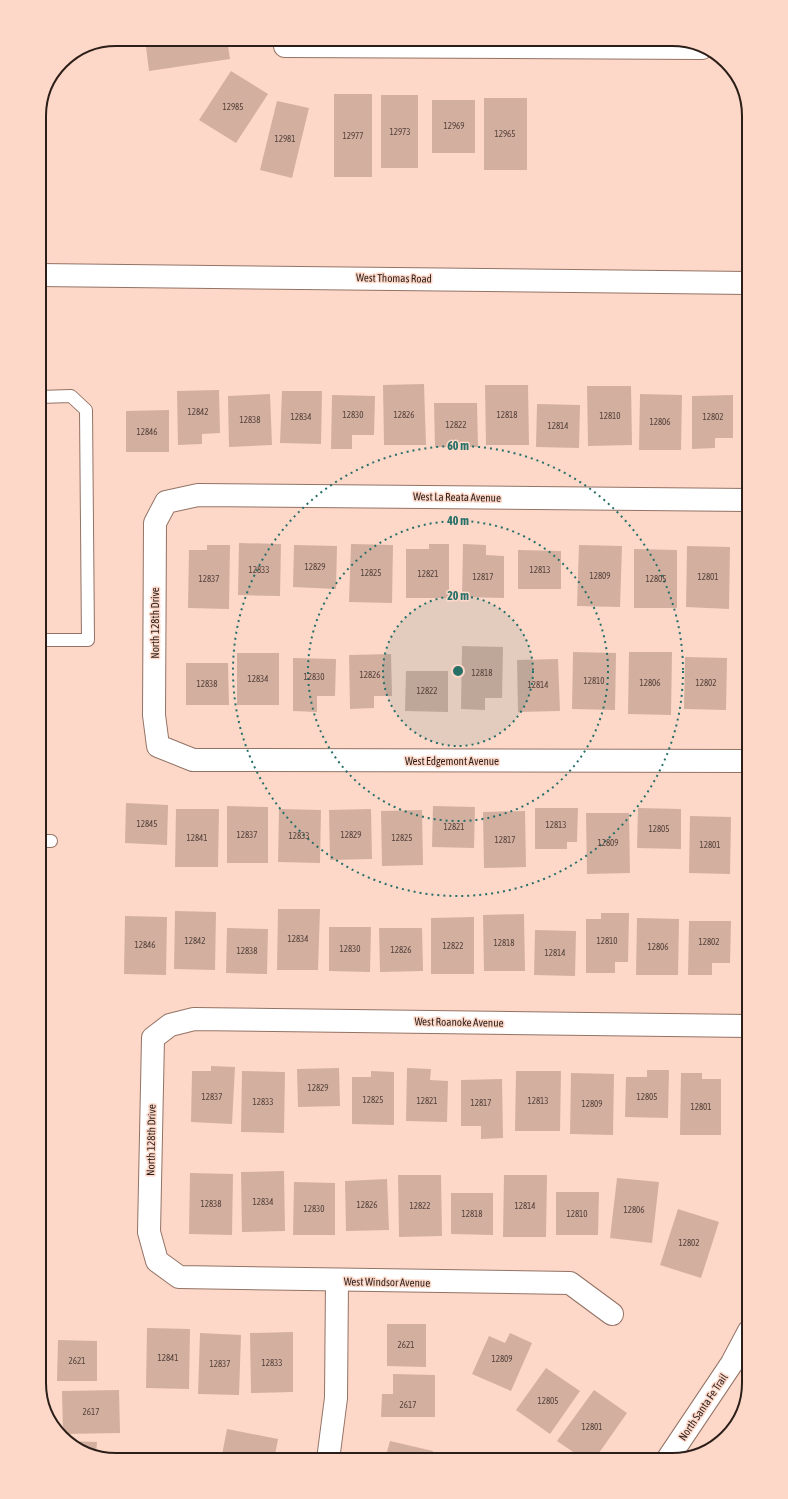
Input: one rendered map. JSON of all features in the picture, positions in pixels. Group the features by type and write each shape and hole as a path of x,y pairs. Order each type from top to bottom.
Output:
{"street":[{"path":"535,46 689,48"},
{"name":"West Thomas Road","path":"46,275 742,284"},
{"name":"West La Reata Avenue","path":"166,502 198,495 742,500"},
{"name":"North 128th Drive","path":"158,746 154,715 155,523 166,502"},
{"name":"West Edgemont Avenue","path":"158,746 193,760 742,761"},
{"name":"West Roanoke Avenue","path":"170,1025 194,1019 742,1026"},
{"name":"North 128th Drive","path":"157,1261 149,1232 153,1038 170,1025"},
{"name":"West Windsor Avenue","path":"157,1261 179,1277 337,1281 570,1283 612,1314"},
{"path":"329,1453 336,1398 337,1281"},
{"name":"North Santa Fe Trail","path":"672,1453 732,1363 742,1345"}],"lane":[{"path":"46,397 71,396 86,410 88,640 46,640"}],"building":[{"path":"146,46 228,46 230,59 149,71"},
{"path":"231,71 268,94 236,143 199,120"},
{"path":"334,94 372,94 372,177 334,177"},
{"path":"381,95 418,95 418,168 381,168"},
{"path":"484,98 527,98 527,170 484,170"},
{"path":"432,100 475,100 475,153 432,153"},
{"path":"277,101 309,108 292,178 260,170"},
{"path":"424,384 426,445 384,445 383,385"},
{"path":"485,385 528,385 529,445 486,445"},
{"path":"587,386 631,386 632,445 588,446"},
{"path":"219,390 220,433 202,434 202,444 178,445 177,391"},
{"path":"282,391 322,391 321,444 280,443"},
{"path":"270,394 272,445 229,447 228,396"},
{"path":"640,394 682,395 681,450 639,450"},
{"path":"332,395 375,396 374,435 352,435 352,449 331,449"},
{"path":"733,395 733,438 715,438 715,448 692,449 692,396"},
{"path":"434,403 477,403 478,447 435,447"},
{"path":"537,404 580,405 579,448 536,447"},
{"path":"169,410 169,452 126,452 126,411"},
{"path":"239,543 281,544 280,596 238,595"},
{"path":"351,544 393,545 392,603 349,602"},
{"path":"429,544 449,544 449,598 406,598 406,549 429,549"},
{"path":"463,544 486,545 486,555 504,556 504,598 462,597"},
{"path":"207,545 230,545 229,609 188,608 189,550 207,550"},
{"path":"294,545 337,546 336,589 293,587"},
{"path":"579,545 622,546 620,607 577,606"},
{"path":"687,546 730,547 729,609 686,607"},
{"path":"634,549 677,550 677,608 634,608"},
{"path":"518,550 561,551 561,589 518,589"},
{"path":"462,646 503,647 502,698 485,698 485,710 461,709"},
{"path":"573,652 616,653 615,710 572,709"},
{"path":"629,652 672,652 671,715 628,714"},
{"path":"237,653 279,653 279,705 237,705"},
{"path":"391,654 392,696 374,696 374,708 350,709 349,655"},
{"path":"685,657 727,658 726,710 684,709"},
{"path":"293,658 336,659 335,696 317,696 317,712 293,711"},
{"path":"558,659 560,711 518,712 517,660"},
{"path":"186,663 228,663 229,705 186,705"},
{"path":"406,671 448,671 448,712 405,711"},
{"path":"126,803 168,805 167,845 125,843"},
{"path":"227,806 268,807 268,863 227,863"},
{"path":"433,806 475,807 474,848 432,847"},
{"path":"535,808 578,808 577,842 567,842 567,849 535,849"},
{"path":"638,808 681,809 681,849 637,848"},
{"path":"176,809 219,809 218,867 175,867"},
{"path":"279,809 321,810 320,863 278,862"},
{"path":"371,809 372,859 330,860 329,810"},
{"path":"422,810 423,865 382,866 381,811"},
{"path":"525,811 526,867 484,868 483,812"},
{"path":"586,813 629,813 630,873 587,874"},
{"path":"690,816 731,817 730,874 689,873"},
{"path":"278,909 320,909 318,970 277,970"},
{"path":"175,911 216,912 215,970 174,969"},
{"path":"601,913 629,913 628,962 615,962 615,973 586,973 586,919 601,919"},
{"path":"524,914 525,971 484,971 483,915"},
{"path":"125,916 167,917 166,975 124,974"},
{"path":"474,917 474,974 431,974 431,918"},
{"path":"637,918 679,919 678,975 636,975"},
{"path":"689,921 731,921 730,963 712,963 712,975 688,975"},
{"path":"329,927 371,927 370,972 329,971"},
{"path":"227,928 268,929 267,974 226,973"},
{"path":"379,928 422,928 423,971 380,972"},
{"path":"535,930 576,931 575,976 534,975"},
{"path":"211,1066 235,1067 232,1124 191,1122 192,1071 211,1071"},
{"path":"339,1068 340,1106 298,1107 297,1069"},
{"path":"407,1068 431,1069 430,1080 448,1081 447,1122 406,1121"},
{"path":"647,1070 669,1070 668,1118 625,1117 626,1077 647,1077"},
{"path":"242,1071 285,1072 284,1133 241,1132"},
{"path":"371,1071 394,1072 394,1125 352,1124 352,1077 371,1077"},
{"path":"516,1071 561,1071 560,1131 515,1131"},
{"path":"571,1073 614,1074 613,1135 570,1134"},
{"path":"681,1073 702,1073 702,1079 721,1079 721,1135 680,1135"},
{"path":"502,1079 503,1138 481,1139 481,1126 461,1126 461,1080"},
{"path":"284,1171 285,1231 242,1232 241,1172"},
{"path":"190,1173 233,1174 232,1235 189,1234"},
{"path":"398,1175 441,1175 442,1236 399,1237"},
{"path":"504,1175 547,1175 546,1237 503,1237"},
{"path":"617,1178 659,1182 652,1243 610,1238"},
{"path":"387,1179 389,1230 346,1231 345,1181"},
{"path":"294,1182 335,1183 335,1235 293,1235"},
{"path":"556,1192 599,1192 598,1235 556,1235"},
{"path":"451,1193 493,1193 493,1235 451,1234"},
{"path":"678,1209 719,1222 701,1278 660,1265"},
{"path":"387,1324 426,1324 426,1367 387,1366"},
{"path":"147,1328 190,1329 189,1389 146,1388"},
{"path":"293,1332 293,1392 251,1393 250,1333"},
{"path":"200,1333 241,1335 239,1395 198,1394"},
{"path":"510,1333 532,1343 511,1391 472,1374 489,1336 505,1343"},
{"path":"58,1340 97,1341 97,1381 57,1381"},
{"path":"546,1368 580,1391 550,1434 516,1410"},
{"path":"393,1374 435,1375 435,1417 381,1417 382,1394 393,1394"},
{"path":"119,1390 120,1433 67,1434 63,1429 62,1391"},
{"path":"594,1390 627,1413 599,1453 575,1453 557,1441"},
{"path":"227,1429 278,1439 275,1453 222,1453"},
{"path":"77,1441 97,1442 96,1450"},
{"path":"390,1441 433,1451 433,1453 387,1453"}]}
